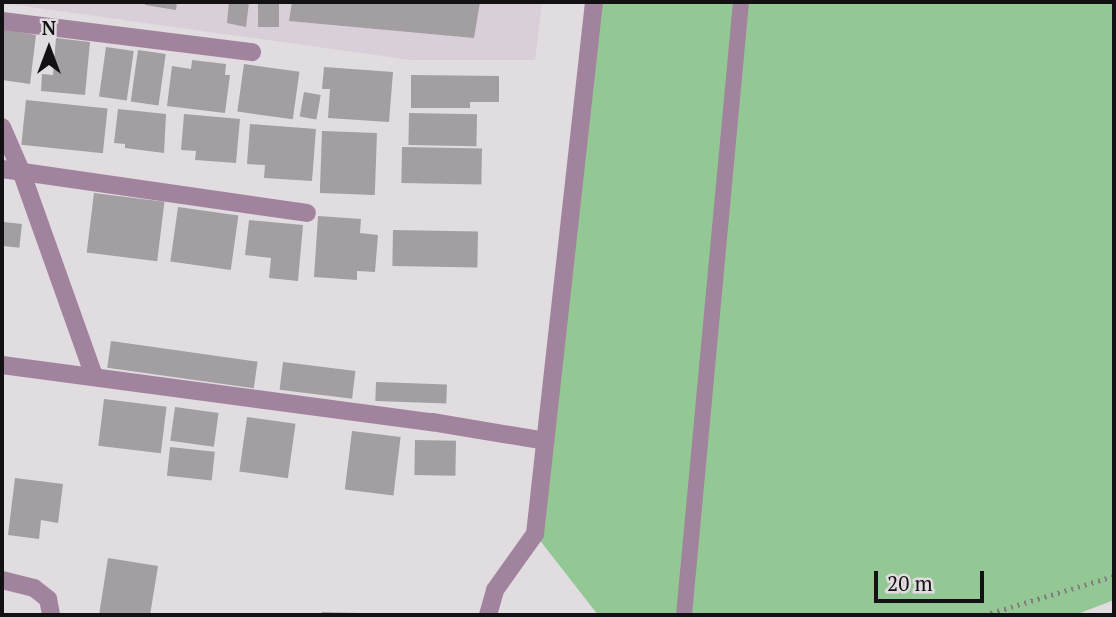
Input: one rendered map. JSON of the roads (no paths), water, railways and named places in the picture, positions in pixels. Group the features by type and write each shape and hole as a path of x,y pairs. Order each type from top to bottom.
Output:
{"street":[{"path":"488,615 495,590 536,534 594,2"},
{"path":"2,21 252,52"},
{"path":"2,127 22,172 94,376"},
{"path":"2,169 307,213"},
{"path":"2,365 432,422 545,441"},
{"path":"2,580 34,588 48,599 51,615"}],"lane":[{"path":"684,615 741,2"}]}
